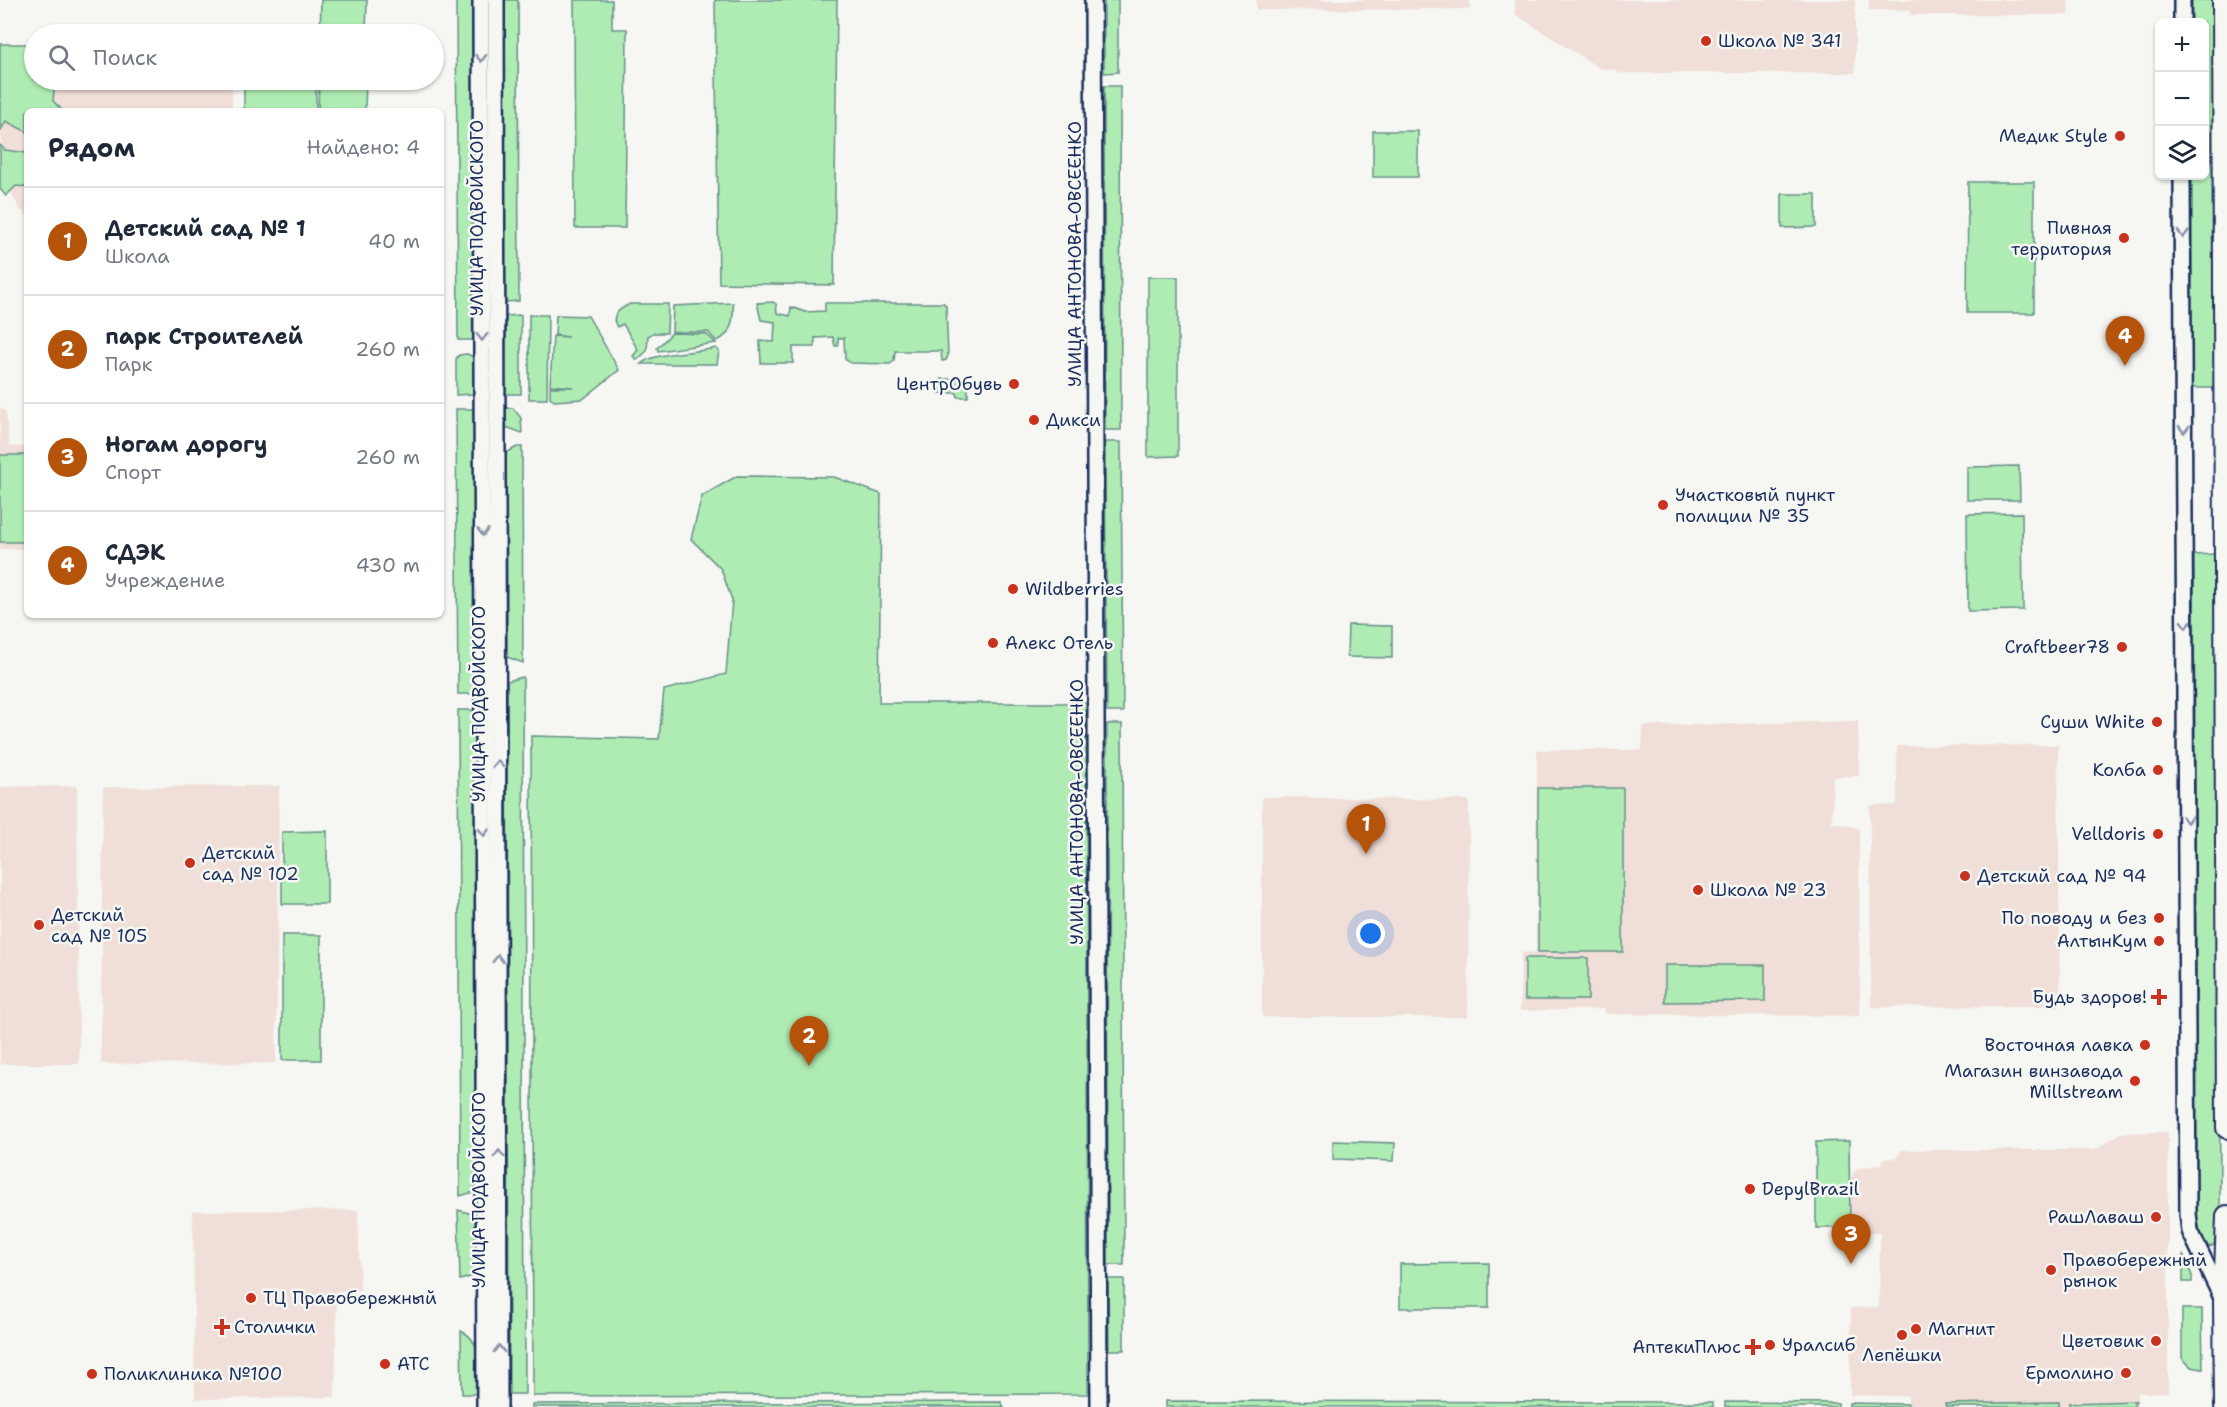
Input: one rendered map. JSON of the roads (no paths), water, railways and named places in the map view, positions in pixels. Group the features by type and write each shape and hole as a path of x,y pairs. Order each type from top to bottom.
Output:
{"main road":[{"path":"2223,0 2227,1128"},
{"path":"2225,1407 2224,1302 2227,1216"}],"street":[{"name":"УЛИЦА ПОДВОЙСКОГО","path":"481,0 485,1407"},
{"name":"УЛИЦА ПОДВОЙСКОГО","path":"496,0 499,1407"},
{"name":"УЛИЦА АНТОНОВА-ОВСЕЕНКО","path":"1093,0 1099,1407"},
{"path":"2182,0 2182,18"},
{"path":"2182,180 2188,1213 2190,1231 2224,1302"}],"place":[{"name":"Школа № 341","path":"1706,41"},
{"name":"Медик Style","path":"2120,136"},
{"name":"Пивная территория","path":"2124,238"},
{"name":"СДЭК","path":"2125,366"},
{"name":"ЦентрОбувь","path":"1014,384"},
{"name":"Дикси","path":"1034,420"},
{"name":"Участковый пункт полиции № 35","path":"1663,505"},
{"name":"Wildberries","path":"1013,589"},
{"name":"Алекс Отель","path":"993,643"},
{"name":"Craftbeer78","path":"2122,647"},
{"name":"Суши White","path":"2157,722"},
{"name":"Колба","path":"2158,770"},
{"name":"Velldoris","path":"2158,834"},
{"name":"Детский сад № 1","path":"1366,854"},
{"name":"Детский сад № 102","path":"190,863"},
{"name":"Детский сад № 94","path":"1965,876"},
{"name":"Школа № 23","path":"1698,890"},
{"name":"По поводу и без","path":"2159,918"},
{"name":"Детский сад № 105","path":"39,925"},
{"name":"АлтынКум","path":"2159,941"},
{"name":"Будь здоров!","path":"2159,997"},
{"name":"Восточная лавка","path":"2145,1045"},
{"name":"парк Строителей","path":"809,1066"},
{"name":"Магазин винзавода Millstream","path":"2135,1081"},
{"name":"DepylBrazil","path":"1750,1189"},
{"name":"РашЛаваш","path":"2156,1217"},
{"name":"Ногам дорогу","path":"1851,1264"},
{"name":"Правобережный рынок","path":"2051,1270"},
{"name":"ТЦ Правобережный","path":"251,1298"},
{"name":"Столички","path":"222,1327"},
{"name":"Магнит","path":"1916,1329"},
{"name":"Лепёшки","path":"1902,1335"},
{"name":"Цветовик","path":"2156,1341"},
{"name":"Уралсиб","path":"1770,1345"},
{"name":"АптекиПлюс","path":"1753,1347"},
{"name":"АТС","path":"385,1364"},
{"name":"Ермолино","path":"2126,1373"},
{"name":"Поликлиника №100","path":"92,1374"}]}
